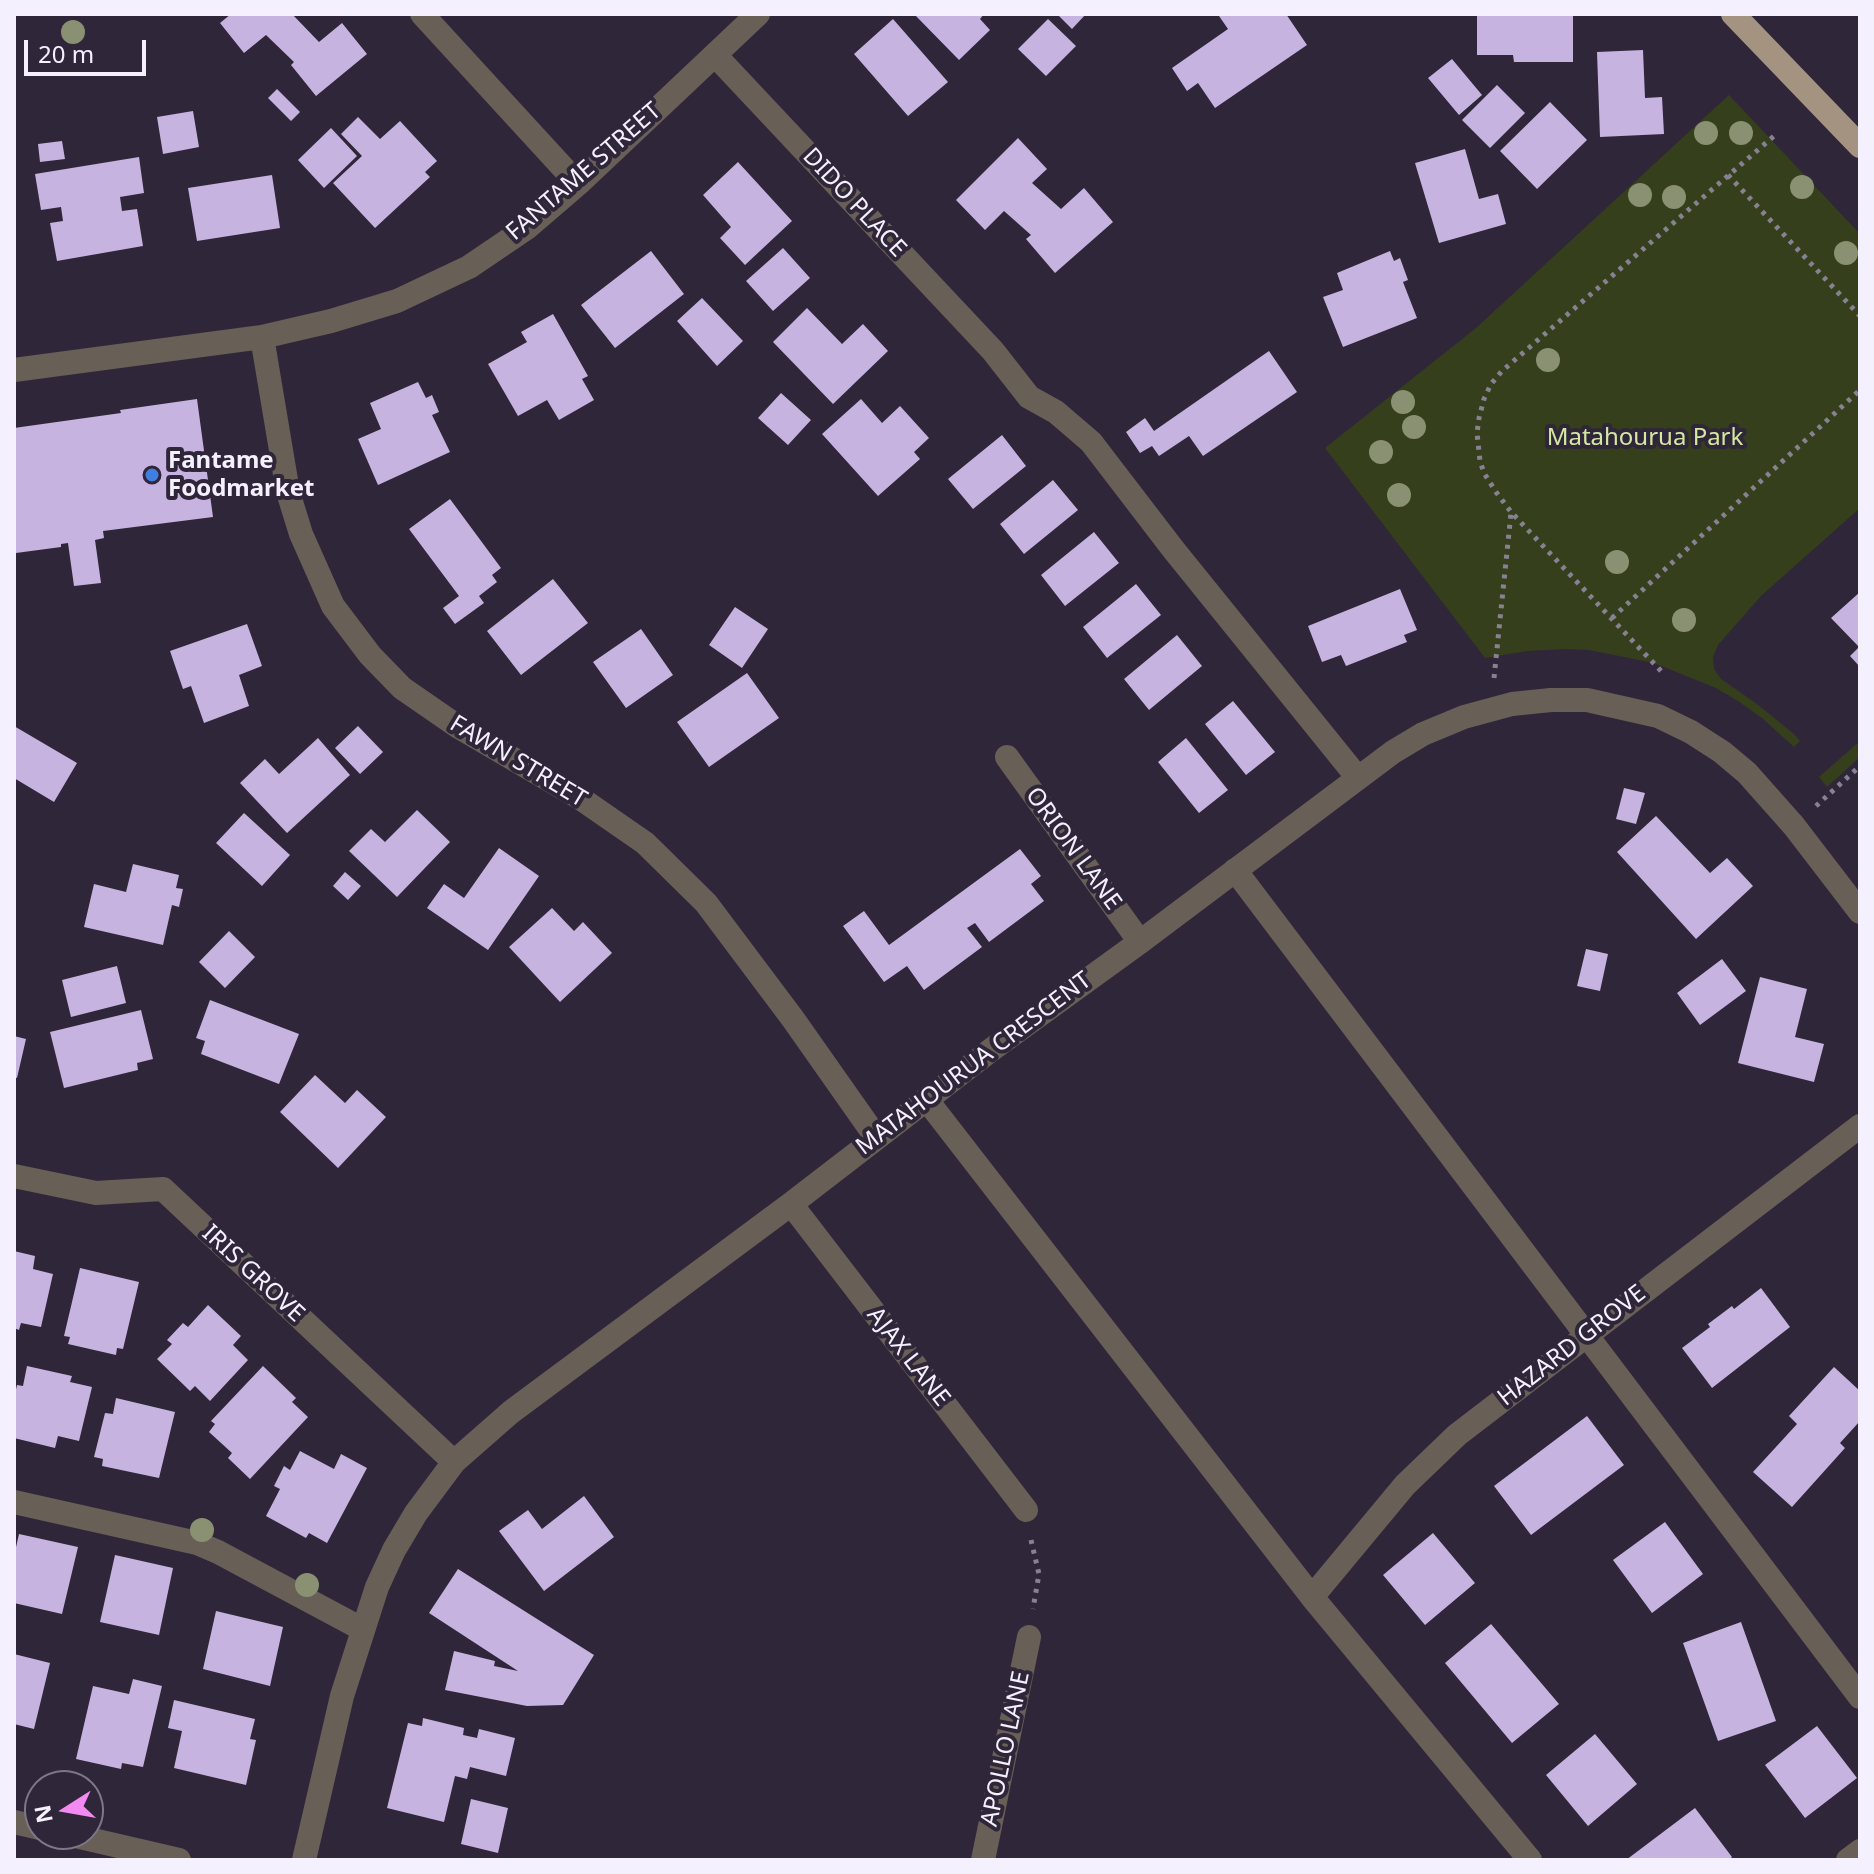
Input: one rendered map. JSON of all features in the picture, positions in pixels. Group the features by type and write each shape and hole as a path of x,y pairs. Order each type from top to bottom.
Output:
{"main road":[{"path":"1733,14 1860,146"}],"street":[{"path":"422,14 578,184"},
{"name":"FANTAME STREET","path":"14,370 262,337 397,301 455,274 528,227 578,184 758,14"},
{"name":"DIDO PLACE","path":"715,55 993,351 1029,397 1056,412 1091,442 1358,778"},
{"name":"FAWN STREET","path":"262,337 288,492 301,534 333,606 370,655 402,688 457,726 580,798 645,843 706,903 876,1137"},
{"name":"MATAHOURUA CRESCENT","path":"304,1860 342,1696 377,1587 416,1513 454,1462 511,1412 1393,752 1423,734 1464,717 1512,704 1587,700 1658,716 1691,732 1747,773 1794,826 1860,912"},
{"name":"ORION LANE","path":"1007,757 1140,942"},
{"path":"1235,870 1860,1697"},
{"path":"926,1099 1312,1597 1530,1860"},
{"name":"HAZARD GROVE","path":"1312,1597 1405,1485 1457,1435 1860,1126"},
{"name":"IRIS GROVE","path":"14,1176 96,1193 163,1189 454,1462"},
{"name":"AJAX LANE","path":"791,1204 1026,1510"},
{"path":"14,1502 197,1543 362,1629"},
{"name":"APOLLO LANE","path":"983,1860 1029,1637"},
{"path":"104,1843 179,1860"},
{"path":"1848,1860 1860,1851"}],"path":[{"path":"1661,671 1511,512 1480,461 1479,418 1491,384 1502,371 1774,136"},
{"path":"1728,175 1860,316"},
{"path":"1612,618 1860,390"},
{"path":"1490,709 1511,512"},
{"path":"1794,826 1860,766"},
{"path":"1026,1510 1039,1574 1029,1637"}],"green space":[{"name":"Matahourua Park","path":"1729,95 1860,234 1860,508 1761,596 1718,645 1713,657 1714,669 1721,679 1794,734 1800,741 1794,747 1738,701 1716,688 1654,663 1589,650 1564,649 1485,658 1325,448 1476,328"},
{"path":"1860,741 1860,757 1827,787 1819,777"}],"building":[{"path":"231,14 292,14 319,42 342,23 367,54 316,96 291,65 294,62 266,35 244,53 220,23"},
{"path":"914,14 984,14 980,19 990,30 959,60"},
{"path":"1057,14 1086,14 1072,29"},
{"path":"1286,14 1307,45 1215,108 1198,83 1187,91 1172,68 1228,29 1219,16"},
{"path":"1477,14 1573,14 1573,62 1514,62 1513,55 1477,55"},
{"path":"893,19 948,82 908,116 854,54"},
{"path":"1048,19 1076,46 1046,76 1018,49"},
{"path":"1643,50 1645,98 1662,97 1664,134 1600,137 1597,52"},
{"path":"1452,59 1482,95 1459,115 1428,78"},
{"path":"1497,85 1525,113 1490,148 1462,120"},
{"path":"277,89 300,112 291,121 268,98"},
{"path":"1550,102 1587,140 1537,189 1500,151"},
{"path":"193,111 199,147 163,154 157,117"},
{"path":"358,117 380,139 400,121 437,161 425,172 430,177 375,228 333,183 362,156 341,134"},
{"path":"331,128 357,156 324,188 298,160"},
{"path":"1018,138 1047,169 1032,183 1061,209 1084,188 1113,222 1055,273 1026,239 1031,235 1004,211 985,230 956,200"},
{"path":"62,141 65,159 40,162 38,144"},
{"path":"1465,149 1479,199 1498,194 1506,224 1439,243 1415,163"},
{"path":"139,157 144,193 120,197 122,211 137,209 143,246 57,261 50,223 63,221 61,207 41,210 35,174"},
{"path":"738,162 792,221 745,265 720,238 731,227 703,195"},
{"path":"272,175 280,228 197,241 188,188"},
{"path":"783,248 810,278 773,311 746,281"},
{"path":"651,251 684,294 615,348 581,305"},
{"path":"1390,251 1394,261 1400,258 1408,280 1403,282 1417,318 1343,347 1323,297 1343,290 1337,273"},
{"path":"702,298 743,341 717,366 677,321"},
{"path":"807,308 842,344 863,324 888,351 833,404 773,342"},
{"path":"553,314 588,376 582,379 594,400 559,420 547,400 518,416 488,364 527,342 521,332"},
{"path":"1269,351 1297,392 1203,456 1189,436 1159,456 1152,446 1140,453 1126,432 1145,418 1154,431"},
{"path":"418,382 426,398 432,395 439,412 432,415 450,452 378,485 358,439 381,429 370,403"},
{"path":"781,393 811,420 788,445 758,418"},
{"path":"197,399 213,517 103,531 104,538 95,540 101,583 74,586 68,543 61,544 61,547 16,553 14,428"},
{"path":"861,399 882,423 900,406 929,438 914,452 920,459 878,496 822,434"},
{"path":"1002,435 1026,466 973,509 948,479"},
{"path":"1053,480 1078,510 1024,554 1000,524"},
{"path":"450,499 501,568 492,575 497,582 479,596 484,603 455,624 443,608 459,596 409,529"},
{"path":"1094,532 1119,563 1065,606 1041,575"},
{"path":"553,579 588,623 521,675 487,631"},
{"path":"1136,584 1161,615 1107,658 1083,627"},
{"path":"1400,589 1417,630 1404,635 1407,642 1346,666 1341,655 1322,662 1308,626"},
{"path":"1860,592 1860,667 1850,656 1859,647 1831,618"},
{"path":"735,607 768,629 742,668 709,645"},
{"path":"247,624 262,666 239,675 249,706 204,723 191,686 183,689 170,651"},
{"path":"641,629 673,675 626,708 593,662"},
{"path":"1177,635 1202,666 1149,710 1124,679"},
{"path":"747,673 779,718 709,767 677,722"},
{"path":"1233,701 1275,752 1246,775 1205,724"},
{"path":"14,726 77,763 54,802 14,778"},
{"path":"358,726 383,752 360,774 335,748"},
{"path":"318,738 350,775 287,833 240,783 265,759 279,774"},
{"path":"1186,738 1228,790 1199,813 1158,762"},
{"path":"1624,788 1645,793 1636,824 1616,819"},
{"path":"417,810 450,842 397,897 349,851 371,829 385,842"},
{"path":"244,813 290,855 262,886 216,843"},
{"path":"1656,816 1710,873 1727,858 1753,886 1696,939 1617,852"},
{"path":"499,848 539,876 488,950 427,908 444,884 464,898"},
{"path":"1020,849 1041,876 1031,884 1044,901 989,942 975,923 967,928 982,947 924,990 907,966 884,982 843,926 864,911 889,945"},
{"path":"133,864 179,875 176,888 183,889 179,907 172,905 163,945 84,927 94,884 126,892"},
{"path":"345,872 361,886 348,900 333,886"},
{"path":"552,908 574,931 583,922 612,953 560,1002 509,947"},
{"path":"229,931 255,957 225,988 199,962"},
{"path":"1586,949 1608,954 1600,991 1577,986"},
{"path":"1722,959 1746,991 1700,1025 1677,993"},
{"path":"117,966 126,1003 71,1017 62,980"},
{"path":"1760,977 1807,989 1795,1037 1824,1044 1814,1082 1738,1063"},
{"path":"210,1000 299,1034 279,1084 201,1054 205,1041 196,1038"},
{"path":"141,1010 153,1059 137,1063 138,1070 64,1088 50,1032"},
{"path":"14,1036 26,1039 17,1078 14,1077"},
{"path":"315,1075 345,1103 357,1090 386,1117 338,1168 280,1112"},
{"path":"14,1251 35,1256 33,1269 53,1274 41,1327 21,1323 19,1330 14,1328"},
{"path":"80,1268 139,1282 123,1349 117,1348 116,1355 68,1344 70,1337 64,1336"},
{"path":"1761,1288 1790,1327 1712,1388 1682,1348 1710,1327 1708,1324"},
{"path":"208,1305 241,1336 233,1345 248,1360 210,1401 195,1386 190,1391 157,1359 172,1344 167,1340 183,1323 188,1327"},
{"path":"27,1366 72,1376 70,1382 92,1387 79,1441 58,1436 55,1448 14,1438 14,1398 17,1385 23,1386"},
{"path":"263,1366 296,1398 292,1402 308,1417 250,1479 228,1458 232,1453 209,1432 215,1424 211,1421"},
{"path":"1834,1367 1860,1391 1860,1421 1840,1443 1845,1448 1792,1507 1753,1472 1797,1424 1789,1416"},
{"path":"116,1398 175,1412 159,1478 102,1466 103,1459 94,1457 105,1413 113,1414"},
{"path":"1587,1416 1624,1465 1531,1535 1494,1486"},
{"path":"300,1451 334,1469 341,1454 367,1468 327,1543 309,1533 306,1538 266,1516 280,1489 274,1486 284,1466 290,1470"},
{"path":"584,1496 614,1537 544,1591 499,1531 528,1510 542,1529"},
{"path":"1665,1522 1703,1574 1652,1613 1613,1560"},
{"path":"1433,1533 1475,1583 1425,1625 1383,1575"},
{"path":"19,1534 78,1547 62,1614 14,1603 14,1556"},
{"path":"115,1555 173,1568 159,1635 100,1622"},
{"path":"458,1569 594,1655 563,1705 527,1706 445,1690 454,1651 495,1661 494,1666 518,1671 429,1613"},
{"path":"216,1611 283,1627 270,1686 203,1669"},
{"path":"1741,1622 1776,1721 1718,1741 1683,1643"},
{"path":"1491,1624 1559,1704 1512,1743 1445,1663"},
{"path":"14,1654 50,1663 34,1729 14,1724"},
{"path":"133,1679 162,1686 143,1767 122,1763 121,1769 76,1759 93,1686 129,1694"},
{"path":"174,1700 255,1719 250,1739 256,1740 246,1785 174,1768 182,1731 168,1728"},
{"path":"423,1718 464,1728 463,1735 477,1738 479,1729 515,1738 506,1776 470,1767 467,1779 455,1776 444,1822 387,1808 408,1723 422,1726"},
{"path":"1817,1726 1857,1778 1805,1818 1765,1765"},
{"path":"1595,1734 1637,1784 1588,1826 1546,1775"},
{"path":"471,1799 508,1808 498,1853 461,1844"},
{"path":"1695,1808 1732,1857 1729,1860 1626,1860"}],"place":[{"name":"Fantame Foodmarket","path":"152,475"}]}
